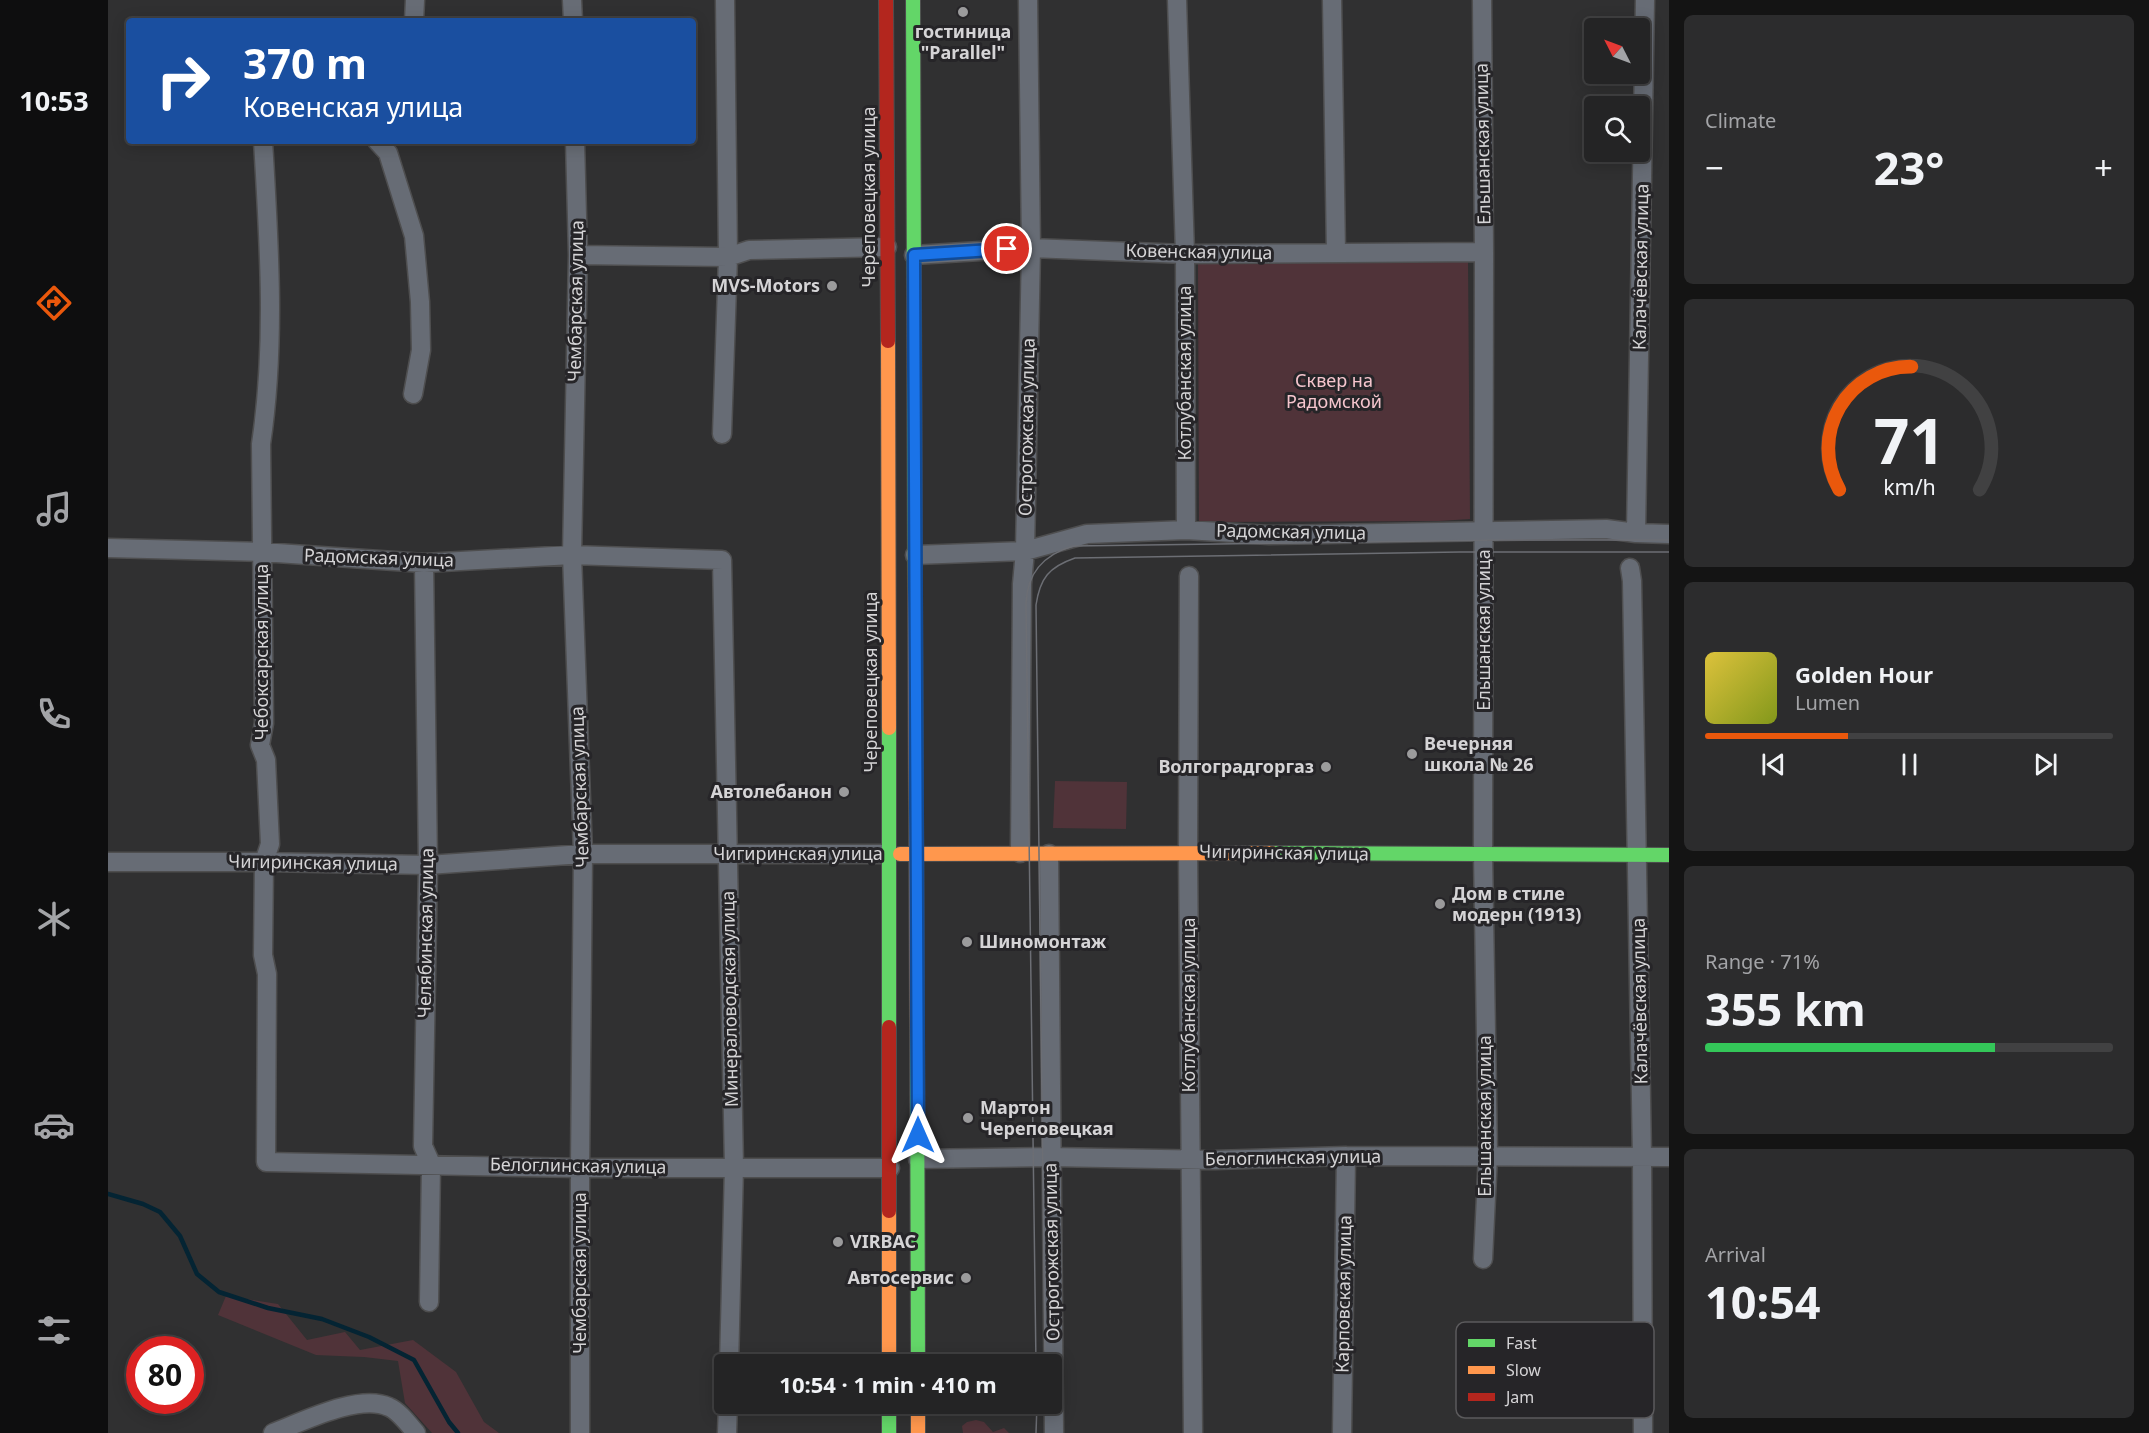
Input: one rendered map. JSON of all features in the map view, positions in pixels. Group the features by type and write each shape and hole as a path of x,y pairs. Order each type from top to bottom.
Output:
{"main road":[{"name":"Череповецкая улица","path":"886,0 890,552 888,854 890,1354"},
{"path":"913,0 918,1354"},
{"name":"Чигиринская улица","path":"888,854 1188,852 1669,855"},
{"path":"890,1414 890,1433"},
{"path":"918,1414 918,1433"}],"street":[{"path":"414,18 415,0"},
{"path":"573,0 573,18"},
{"path":"722,434 728,257 725,0"},
{"name":"Острогожская улица","path":"1020,854 1022,584 1025,551 1031,248 1028,0"},
{"name":"Котлубанская улица","path":"1177,0 1185,254 1186,530"},
{"path":"1332,0 1336,253"},
{"name":"Ельшанская улица","path":"1482,0 1483,854 1488,1155 1483,1259"},
{"name":"Калачёвская улица","path":"1636,533 1645,0"},
{"name":"Чебоксарская улица","path":"263,144 270,255 267,401 261,444 264,723 260,745 266,760 270,844 264,862 263,955 267,974 266,1162"},
{"path":"380,144 388,153 414,236 420,302 421,350 413,394"},
{"name":"Чембарская улица","path":"575,144 578,255 572,555 583,854 580,1433"},
{"path":"578,255 728,257 749,250 887,247"},
{"name":"Ковенская улица","path":"914,255 1031,248 1185,254 1484,252"},
{"name":"Радомская улица","path":"915,555 1025,551 1087,534 1186,530 1269,535 1606,529 1669,534"},
{"name":"Радомская улица","path":"108,548 262,552 424,563 572,555 722,560"},
{"name":"Минераловодская улица","path":"722,560 734,1167 729,1354"},
{"name":"Челябинская улица","path":"424,563 428,865 423,1146 431,1164 429,1302"},
{"name":"Калачёвская улица","path":"1629,568 1632,581 1638,855 1643,1322"},
{"name":"Котлубанская улица","path":"1190,576 1188,852 1193,1433"},
{"name":"Чигиринская улица","path":"108,862 428,865 583,854 888,854"},
{"name":"Острогожская улица","path":"1049,854 1054,1433"},
{"name":"Белоглинская улица","path":"918,1159 1051,1157 1190,1160 1346,1156 1669,1156"},
{"name":"Карповская улица","path":"1342,1433 1346,1156"},
{"name":"Белоглинская улица","path":"266,1162 580,1168 890,1168"},
{"path":"273,1433 364,1402 389,1407 416,1433"},
{"path":"727,1433 728,1414"},
{"name":"Калачёвская улица","path":"1643,1418 1643,1433"}],"green space":[{"name":"Сквер на Радомской","path":"1468,261 1470,519 1199,522 1198,264"},
{"path":"1055,781 1127,782 1126,829 1053,828"},
{"path":"226,1296 278,1304 307,1340 345,1332 360,1350 413,1340 456,1372 484,1422 499,1433 432,1433 405,1403 398,1361 316,1355 218,1315"},
{"path":"976,1420 984,1422 993,1432 1004,1428 1009,1433 963,1433 962,1426"}],"waterway":[{"path":"108,1194 143,1204 160,1212 180,1236 197,1274 219,1292 268,1308 322,1319 369,1337 414,1360 449,1422 458,1433"}],"tram line":[{"path":"1036,1354 1026,604 1033,574 1053,554 1073,546 1669,540"},
{"path":"1045,1350 1036,605 1040,588 1047,575 1059,565 1075,558 1460,552 1669,552"},
{"path":"1036,1433 1037,1414"}],"traffic: fast":[{"path":"913,0 915,594"},
{"path":"889,728 889,1027"},
{"path":"1272,853 1669,855"},
{"path":"917,1029 918,1354"},
{"path":"889,1414 889,1433"}],"traffic: slow":[{"path":"888,341 889,728"},
{"path":"915,594 917,1029"},
{"path":"900,854 1272,853"},
{"path":"889,1211 889,1354"},
{"path":"918,1414 918,1433"}],"traffic: jam":[{"path":"886,0 888,341"},
{"path":"889,1027 889,1211"}],"place":[{"name":"гостиница \"Parallel\"","path":"963,12"},
{"name":"MVS-Motors","path":"832,286"},
{"name":"Вечерняя школа № 26","path":"1412,754"},
{"name":"Волгоградгоргаз","path":"1326,767"},
{"name":"Автолебанон","path":"844,792"},
{"name":"Дом в стиле модерн (1913)","path":"1440,904"},
{"name":"Шиномонтаж","path":"967,942"},
{"name":"Мартон Череповецкая","path":"968,1118"},
{"name":"VIRBAC","path":"838,1242"},
{"name":"Автосервис","path":"966,1278"}],"route":[{"path":"918,1135 914,255 1007,249"}]}
